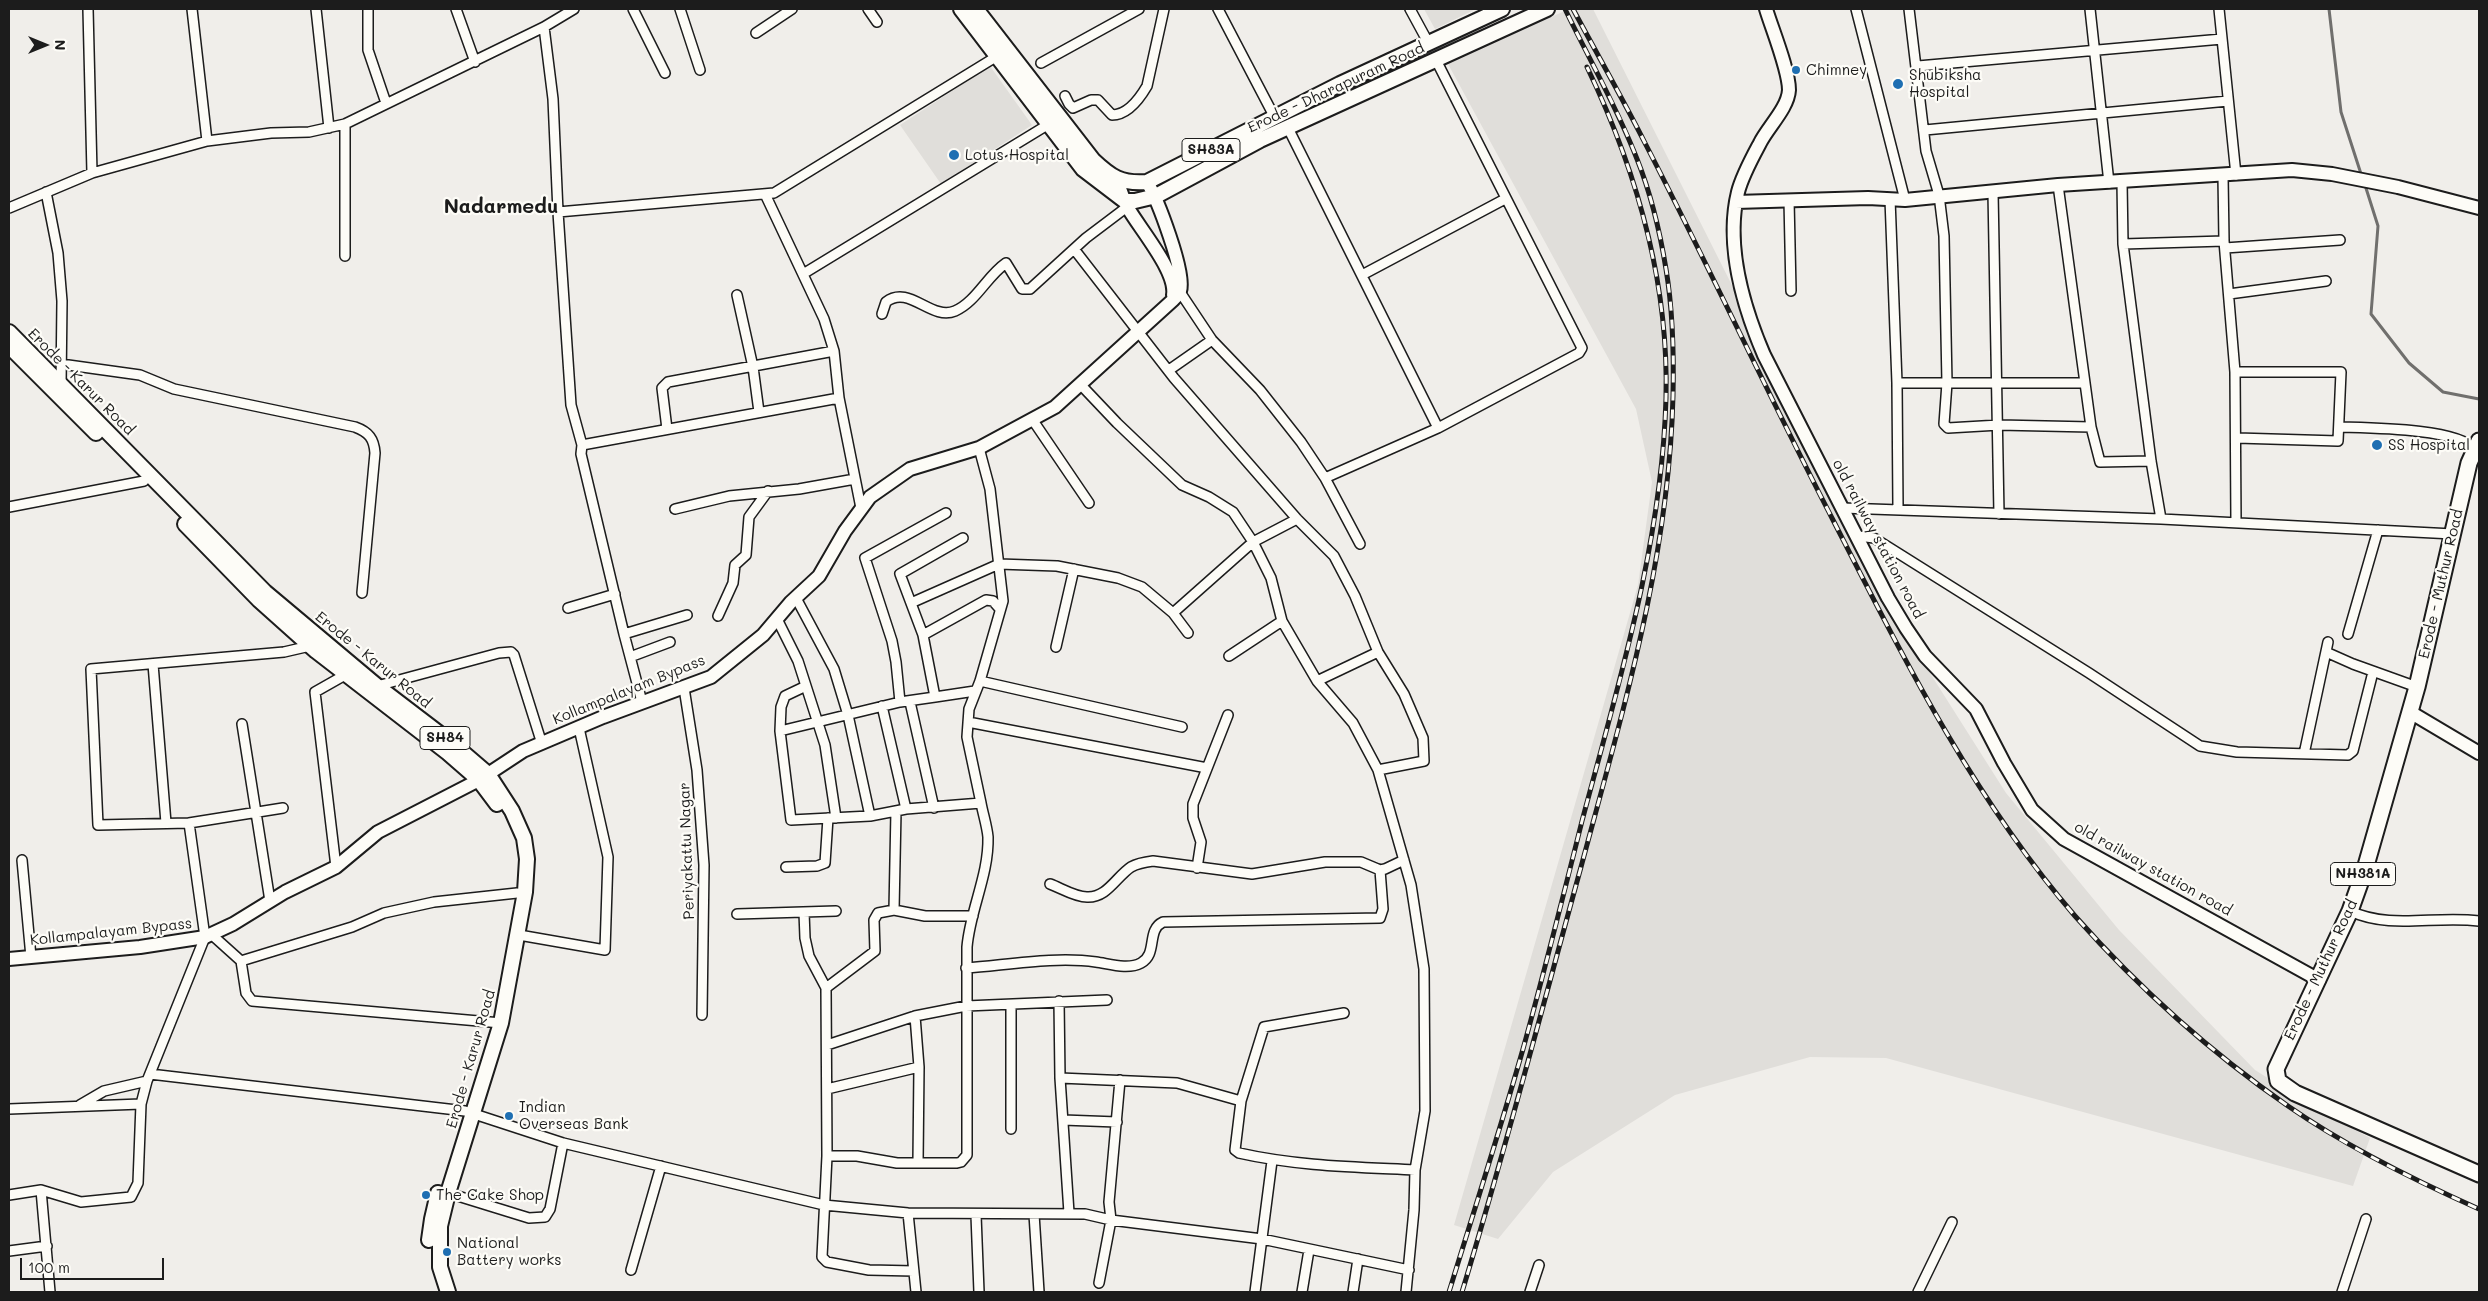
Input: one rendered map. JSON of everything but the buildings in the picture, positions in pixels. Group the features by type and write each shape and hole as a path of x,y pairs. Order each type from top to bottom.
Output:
{"highway":[{"name":"Erode - Muthur Road","path":"2477,445 2453,534 2417,687 2365,869 2350,911 2319,980 2276,1065 2278,1081 2291,1091 2320,1106 2479,1174"}],"main road":[{"path":"961,9 971,24 998,55 1083,169 1126,204"},
{"name":"Erode - Dharapuram Road","path":"976,9 1092,160 1117,179 1128,183 1147,182 1274,116 1502,9"},
{"name":"Erode - Dharapuram Road","path":"1126,204 1156,196 1288,128 1546,9"},
{"name":"Erode - Karur Road","path":"9,332 265,592 377,686 453,744 512,810 524,838 527,859 526,892 519,935 496,1023 469,1113 440,1226 438,1249 440,1267 448,1292"},
{"name":"Erode - Karur Road","path":"9,346 144,481 259,600 310,646 345,674 448,753 483,777 515,838 518,868 517,893 496,1023"},
{"name":"Erode - Karur Road","path":"439,1292 429,1248 430,1232 439,1190 469,1113"}],"street":[{"path":"88,9 92,173"},
{"path":"192,9 207,141"},
{"path":"316,9 329,128"},
{"path":"368,9 368,50 386,103"},
{"path":"456,9 475,62"},
{"path":"9,208 92,173 207,141 329,128 346,124 386,103 475,62 544,27 574,9"},
{"path":"632,9 664,73"},
{"path":"680,9 700,70"},
{"path":"756,33 792,9"},
{"path":"868,9 877,22"},
{"path":"1041,63 1139,9"},
{"path":"1065,96 1068,104 1074,108 1091,100 1098,100 1108,114 1112,115 1122,113 1130,107 1141,96 1147,86 1164,9"},
{"path":"1218,9 1274,116"},
{"path":"1410,9 1429,44"},
{"name":"old railway station road","path":"1766,9 1787,76 1789,90 1787,99 1760,142 1738,190 1734,218 1740,283 1749,320 1888,598 1925,656 1976,709 2004,763 2032,810 2064,839 2319,980"},
{"path":"1856,9 1905,200"},
{"path":"1909,9 1918,66 1926,151 1940,195 1944,236 1947,383 1943,420 1945,427 2091,427"},
{"path":"2090,9 2096,50 2109,183"},
{"path":"2219,9 2236,175"},
{"path":"544,27 553,99 558,212 571,405 582,445 581,454 614,594 642,702"},
{"path":"1918,66 2222,39"},
{"path":"558,212 774,193 998,55"},
{"path":"1325,478 1438,428 1581,352 1581,343 1505,199 1436,60"},
{"path":"1925,130 2228,102"},
{"path":"345,256 346,124"},
{"path":"804,274 1049,124"},
{"path":"1288,128 1438,428"},
{"path":"1736,202 1905,200 1940,195 2058,185 2223,176 2292,170 2332,174 2398,186 2479,208"},
{"path":"2223,176 2224,245 2235,372 2237,438 2236,523"},
{"path":"1117,179 1126,204 1153,246 1176,292 1212,340 1260,390 1301,442 1325,478 1360,544"},
{"path":"1147,182 1156,196 1178,261 1180,276 1176,292"},
{"path":"2122,182 2123,244 2151,461 2161,519"},
{"path":"2058,185 2091,427 2100,462 2151,461"},
{"path":"46,192 58,253 62,301 62,385"},
{"path":"1993,192 1999,514"},
{"path":"765,194 824,319 834,350 839,398 861,508"},
{"path":"1362,275 1505,199"},
{"path":"1890,199 1897,383 1898,508"},
{"path":"1789,200 1791,291"},
{"path":"882,314 886,302 896,297 915,301 940,312 954,311 962,306 1006,264 1022,289 1028,290 1126,204"},
{"path":"2123,244 2224,245 2340,240"},
{"path":"1074,249 1169,370 1297,519 1334,556 1355,596 1378,652 1404,694 1423,738 1424,761 1378,770"},
{"path":"2229,294 2326,281"},
{"name":"Kollampalayam Bypass","path":"9,959 140,947 208,936 336,867 378,832 483,777 523,752 642,702 711,677 763,635 796,598 819,576 845,531 870,497 910,469 979,448 1055,407 1138,331 1176,292"},
{"path":"737,295 753,367 759,412"},
{"path":"1169,370 1212,340"},
{"path":"667,429 662,393 663,385 834,350"},
{"path":"61,364 140,375 174,389 355,427 369,435 374,443 375,453 362,593"},
{"path":"2235,372 2341,372 2338,441 2237,438"},
{"path":"1897,383 1998,381 2085,383"},
{"path":"1080,384 1117,423 1182,485 1209,497 1232,512 1253,542 1271,578 1282,621 1318,681 1353,723 1378,770 1404,860 1418,922 1425,987 1425,1111 1415,1170 1414,1210 1406,1292"},
{"path":"582,445 839,398"},
{"path":"1032,419 1089,502"},
{"path":"2339,427 2416,431 2477,445"},
{"path":"827,1156 857,1156 897,1163 957,1163 961,1162 967,1155 966,968 968,931 984,872 988,833 967,737 968,722 975,690 980,681 1002,601 990,489 979,448"},
{"path":"675,509 729,496 799,489 855,479"},
{"path":"9,507 144,481"},
{"path":"718,616 733,583 735,564 746,555 749,517 768,491"},
{"path":"1842,508 1898,508 1999,514 2161,519 2453,534"},
{"path":"934,808 905,702 892,641 865,558 946,512"},
{"path":"1174,612 1253,542 1297,519"},
{"path":"2348,634 2378,530"},
{"path":"1858,536 1874,538 2090,672 2200,746 2237,752 2350,754 2373,672"},
{"path":"935,697 924,635 900,574 963,538"},
{"path":"911,603 998,564 1057,566 1131,582 1142,587 1174,612 1188,632"},
{"path":"1056,647 1074,569"},
{"path":"568,608 614,594"},
{"path":"796,598 834,669 848,715 870,816"},
{"path":"924,635 986,600 993,601 1000,609"},
{"path":"624,634 687,615"},
{"path":"777,619 798,661 824,745 832,818 825,863 817,866 786,867"},
{"path":"1229,656 1282,621"},
{"path":"630,657 670,642"},
{"path":"2304,754 2328,642"},
{"path":"283,808 189,823 98,825 91,669 284,652 310,646"},
{"path":"377,686 499,653 511,652 514,655 542,744"},
{"path":"1318,681 1378,652"},
{"path":"2326,652 2373,672 2417,687"},
{"path":"153,664 166,823"},
{"path":"336,867 315,692 345,674"},
{"path":"980,681 1182,727"},
{"path":"806,686 785,696 781,707 780,731 791,820 870,816 906,809 981,803"},
{"name":"Periyakattu Nagar","path":"684,688 697,770 704,865 702,1015"},
{"path":"780,731 882,706 975,690"},
{"path":"882,706 906,809"},
{"path":"2410,712 2479,753"},
{"path":"1197,868 1201,842 1193,818 1193,804 1228,715"},
{"path":"968,722 1207,768"},
{"path":"242,724 270,901"},
{"path":"519,935 605,950 608,857 580,728"},
{"path":"894,910 896,811"},
{"path":"9,1195 42,1190 81,1202 130,1197 138,1183 141,1104 148,1077 208,936 189,823"},
{"path":"22,860 31,957"},
{"path":"1050,884 1086,897 1096,896 1107,890 1130,868 1139,863 1153,861 1252,874 1309,863 1351,861 1366,863 1380,870 1389,868 1404,860"},
{"path":"966,968 1077,960 1122,966 1138,964 1149,954 1156,927 1163,922 1380,918 1383,909 1380,870"},
{"path":"241,961 352,927 384,913 434,902 517,893"},
{"path":"826,988 871,956 876,948 874,926 876,915 882,911 894,910 925,916 972,916"},
{"path":"737,914 836,911"},
{"path":"2350,911 2364,918 2384,922 2450,919 2479,921"},
{"path":"804,912 805,938 809,956 826,988 827,1156 822,1254 825,1261 869,1270 914,1271"},
{"path":"208,936 241,961 246,993 252,1001 496,1023"},
{"path":"827,1045 915,1016 966,1006 1107,1000"},
{"path":"1058,1001 1060,1078 1069,1213"},
{"path":"1011,1005 1011,1129"},
{"path":"1344,1013 1264,1027 1241,1101 1235,1150 1239,1153 1272,1160 1415,1170"},
{"path":"915,1016 919,1068 918,1162"},
{"path":"827,1089 919,1068"},
{"path":"79,1106 104,1091 148,1077 469,1113 563,1143 824,1205 908,1214 1069,1213 1262,1239 1409,1270"},
{"path":"1060,1078 1177,1083 1241,1101"},
{"path":"1098,1284 1111,1220 1109,1202 1120,1080"},
{"path":"9,1109 141,1104"},
{"path":"1063,1120 1117,1122"},
{"path":"448,1193 530,1218 545,1217 550,1209 563,1143"},
{"path":"1255,1292 1272,1160"},
{"path":"631,1270 661,1166"},
{"path":"42,1190 50,1292"},
{"path":"908,1214 916,1292"},
{"path":"1034,1214 1039,1292"},
{"path":"976,1215 979,1292"},
{"path":"2342,1292 2366,1219"},
{"path":"1918,1292 1952,1222"},
{"path":"9,1251 46,1246"},
{"path":"1302,1292 1309,1250"},
{"path":"1353,1292 1358,1259"},
{"path":"1530,1292 1539,1265"}],"shaded area":[{"path":"1424,9 1476,9 1435,29"},
{"path":"1569,9 1593,9 1916,651 2006,793 2119,930 2255,1070 2317,1109 2370,1138 2353,1186 1886,1058 1810,1057 1675,1095 1553,1172 1498,1239 1454,1225 1638,585 1652,482 1636,409 1448,64"},
{"name":"Lotus Hospital","path":"990,66 1032,125 941,184 900,125"}],"waterway":[{"path":"2329,9 2341,112 2362,177"},
{"path":"2365,185 2378,226 2371,314 2409,363 2443,392 2479,399"}],"railway":[{"path":"1462,1292 1523,1080 1628,692 1653,575 1670,457 1673,396 1672,332 1668,285 1658,227 1647,186 1629,140 1565,9"},
{"path":"1573,9 1637,128 1809,473 1913,674 1972,775 2038,871 2075,916 2124,968 2176,1017 2231,1064 2310,1121 2357,1149 2479,1209"},
{"path":"1449,1292 1523,1049 1624,664 1647,558 1663,452 1666,398 1665,355 1662,312 1655,270 1634,186 1605,106 1587,67"}],"place":[{"name":"Chimney","path":"1796,70"},
{"name":"Shubiksha Hospital","path":"1898,84"},
{"name":"Lotus Hospital","path":"954,155"},
{"name":"SS Hospital","path":"2377,445"},
{"name":"Indian Overseas Bank","path":"509,1116"},
{"name":"The Cake Shop","path":"426,1195"},
{"name":"National Battery works","path":"447,1252"}],"district":[{"name":"Nadarmedu","path":"501,207"}]}
